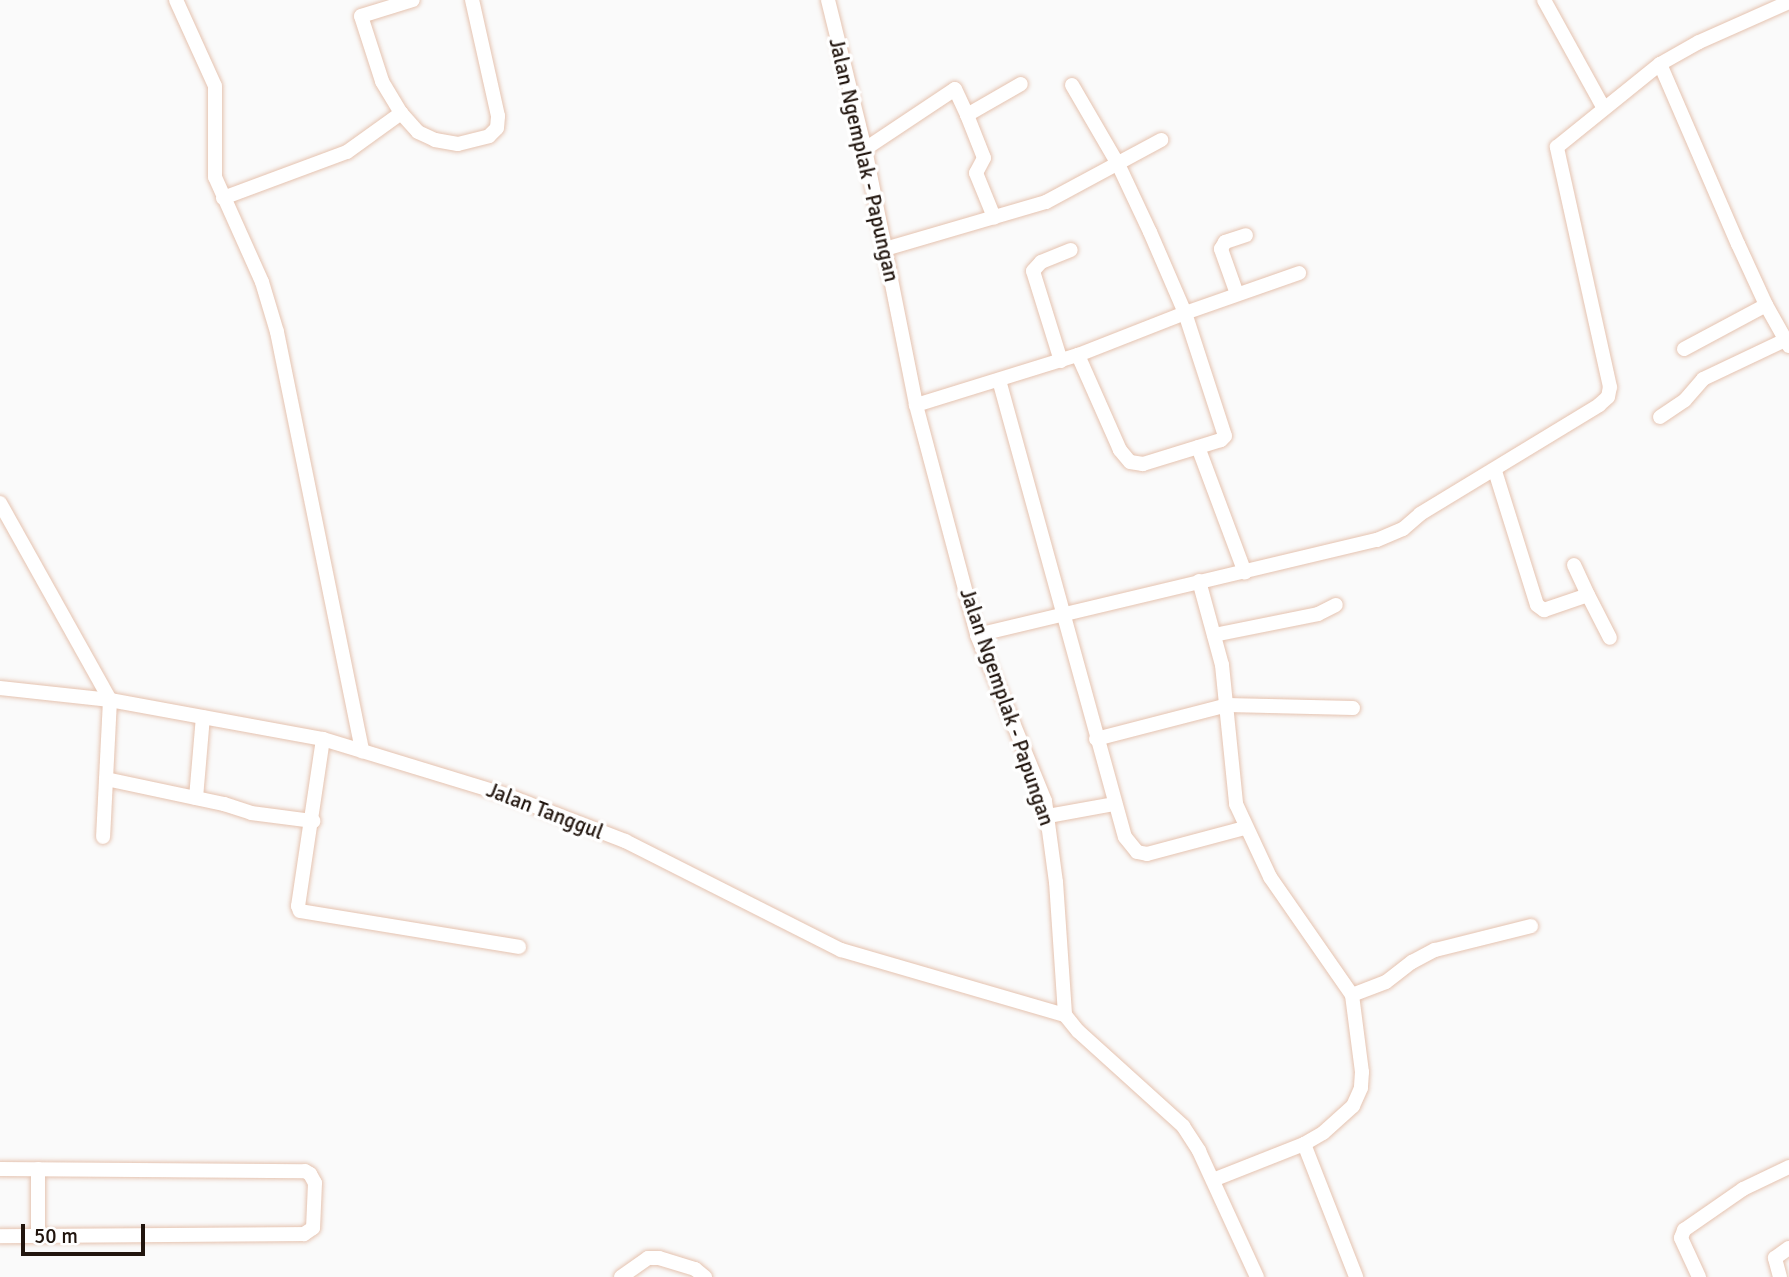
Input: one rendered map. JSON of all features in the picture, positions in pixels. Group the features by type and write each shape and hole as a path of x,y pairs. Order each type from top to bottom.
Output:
{"street":[{"path":"176,0 215,86 217,104 213,165 223,198 261,282 276,332 362,751"},
{"path":"358,0 382,80 401,113 418,132 435,141 476,142 497,128 498,116 472,0"},
{"path":"361,16 413,0"},
{"name":"Jalan Ngemplak - Papungan","path":"828,0 865,149 916,405 977,635 1045,801 1056,882 1065,1015"},
{"path":"1544,0 1603,107"},
{"path":"977,635 1377,540 1403,528 1608,397 1610,387 1556,150 1603,107 1660,64 1699,42 1789,2"},
{"path":"1660,64 1766,305 1787,343 1703,379 1685,400 1660,417"},
{"path":"967,115 1021,84"},
{"path":"1072,85 1118,164 1185,313 1225,436 1221,440 1143,464 1130,462 1120,450 1078,355"},
{"path":"865,149 955,89 984,158 976,173 994,217"},
{"path":"223,198 347,152 401,113"},
{"path":"885,249 1059,197 1161,140"},
{"path":"1237,294 1221,249 1225,243 1246,235"},
{"path":"1061,361 1033,271 1041,262 1070,250"},
{"path":"916,405 1061,361 1299,273"},
{"path":"1684,349 1766,305"},
{"path":"999,380 1061,614 1125,837 1137,852 1147,854 1245,828"},
{"path":"1198,447 1244,573"},
{"path":"1495,471 1537,605 1544,610 1588,595"},
{"path":"0,503 110,700 103,837"},
{"path":"1574,565 1610,638"},
{"path":"1199,581 1222,665 1236,804 1270,877 1352,995 1358,1027 1361,1088 1353,1106 1343,1116 1304,1144 1213,1180"},
{"path":"1214,635 1318,614 1336,605"},
{"name":"Jalan Tanggul","path":"0,688 110,700 323,739 506,794 625,841 841,950 1065,1015"},
{"path":"1096,739 1227,705 1353,708"},
{"path":"196,798 203,717"},
{"path":"323,739 313,821 298,906 302,913 519,947"},
{"path":"106,779 251,813 313,821"},
{"path":"1048,816 1115,804"},
{"path":"1352,995 1386,982 1412,962 1436,950 1531,926"},
{"path":"1065,1015 1183,1126 1213,1180 1257,1277"},
{"path":"1304,1144 1356,1277"},
{"path":"1699,1277 1681,1238 1684,1230 1743,1189 1789,1167"},
{"path":"0,1169 305,1171 315,1183 315,1220 310,1233 0,1236"},
{"path":"38,1169 38,1235"},
{"path":"1780,1277 1775,1258 1789,1248"},
{"path":"621,1277 648,1258 659,1258 695,1269 705,1277"}]}
